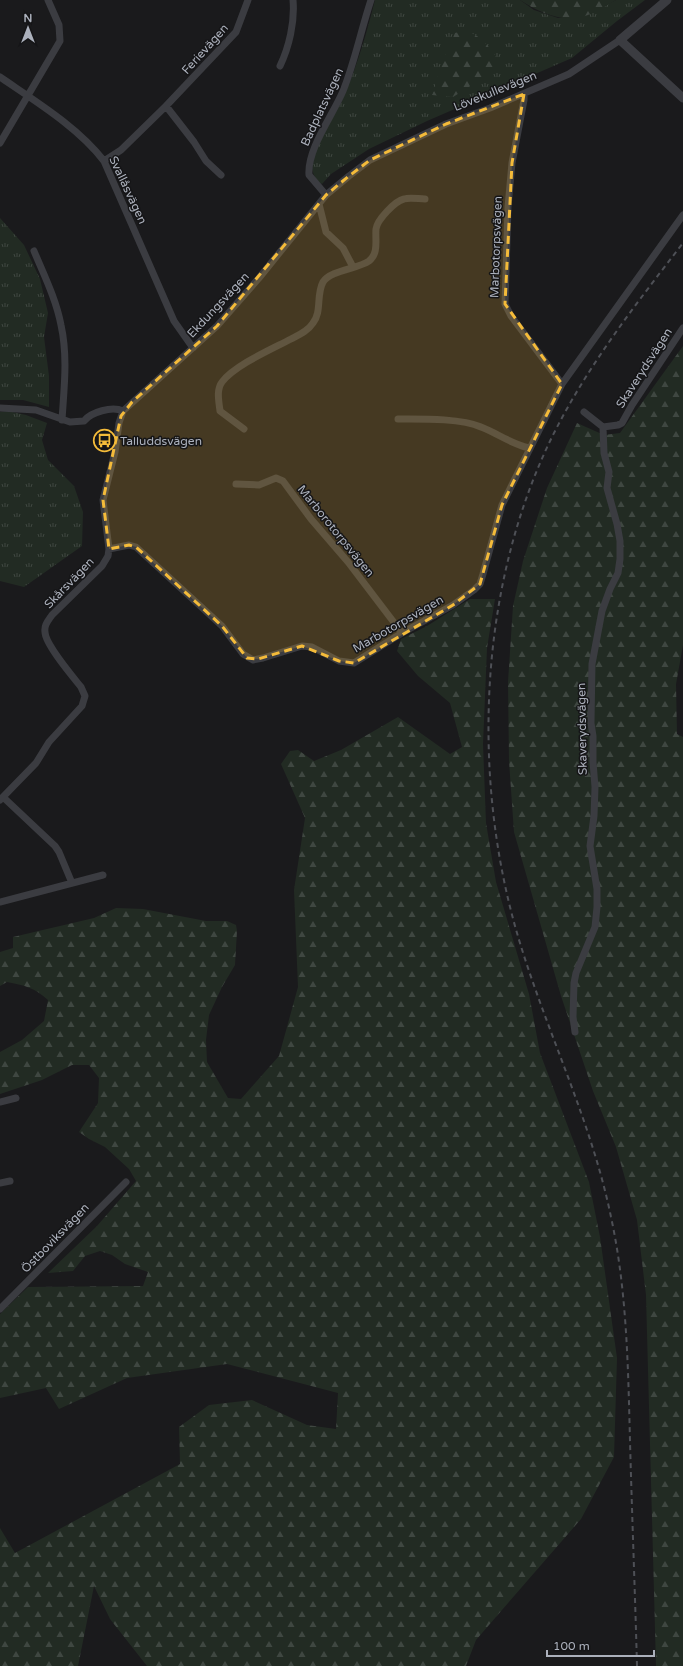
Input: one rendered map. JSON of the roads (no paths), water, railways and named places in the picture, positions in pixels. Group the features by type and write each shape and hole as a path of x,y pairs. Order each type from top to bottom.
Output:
{"street":[{"path":"0,143 60,41 59,25 48,0"},
{"name":"Ferievägen","path":"104,161 121,150 166,106 236,32 248,0"},
{"path":"280,66 285,55 292,27 293,0"},
{"name":"Badplatsvägen","path":"326,195 309,175 310,159 343,92 355,60 371,0"},
{"name":"Lövekullevägen","path":"326,195 370,160 446,124 490,108 569,74 620,40 667,0"},
{"path":"620,40 683,98"},
{"name":"Svallåsvägen","path":"0,77 60,119 96,151 104,161 174,321 193,348"},
{"name":"Marbotorpsvägen","path":"524,94 512,163 508,207 505,304 511,316 562,384"},
{"path":"166,106 194,142 206,161 221,175"},
{"name":"Ekdungsvägen","path":"123,411 217,326 326,195"},
{"path":"244,429 220,411 218,395 222,382 239,367 304,332 314,323 317,315 319,295 324,281 332,275 369,261 373,256 376,250 376,228 382,216 396,203 404,199 425,200"},
{"path":"319,204 326,232 343,248 353,267"},
{"name":"Marbotorpsvägen","path":"108,549 129,544 136,547 222,626 243,654 253,660 302,646 312,647 340,661 354,663 402,633 454,605 480,584 502,505 562,384 683,215"},
{"path":"34,251 48,284 62,326 66,366 62,420"},
{"name":"Skaverydsvägen","path":"575,1032 573,1017 574,983 576,973 595,927 597,907 597,889 590,846 594,816 595,787 591,723 592,664 602,611 618,573 620,559 620,541 608,488 609,472 604,453 603,427 622,423 632,405 683,328"},
{"path":"0,408 36,410 70,422 84,421 87,417 105,411 116,409 123,411"},
{"name":"Skårsvägen","path":"1,799 36,763 48,742 78,711 84,702 84,692 50,646 44,633 46,623 52,615 102,566 108,556 103,500 115,452 119,423 123,411"},
{"path":"584,412 603,427"},
{"path":"398,419 470,423 481,426 514,444 529,448"},
{"name":"Marborotorpsvägen","path":"236,484 259,485 276,478 283,481 311,519 348,562 402,633"},
{"path":"1,799 55,846 72,883"},
{"path":"0,902 103,875"},
{"path":"0,1102 16,1098"},
{"path":"0,1183 10,1181"},
{"name":"Östboviksvägen","path":"0,1309 126,1182"}],"railway":[{"path":"637,1666 626,1329 624,1301 616,1245 611,1217 592,1145 528,969 517,933 502,872 493,809 489,745 490,680 497,616 510,553 528,493 553,435 581,384 597,360 630,312 683,243"}],"place":[{"name":"Talluddsvägen","path":"104,441"}]}
